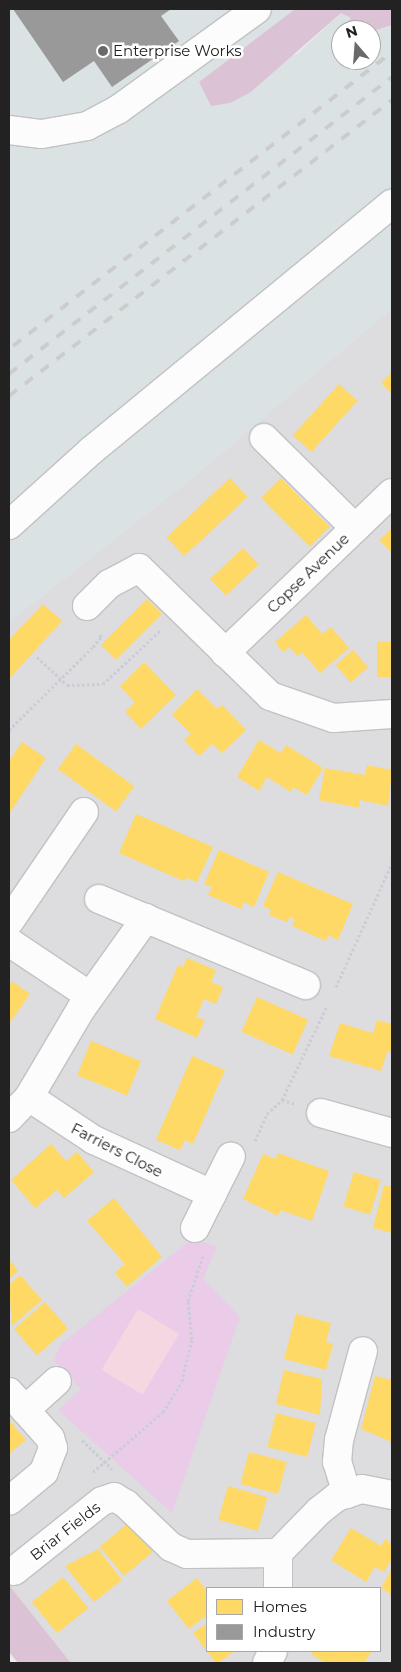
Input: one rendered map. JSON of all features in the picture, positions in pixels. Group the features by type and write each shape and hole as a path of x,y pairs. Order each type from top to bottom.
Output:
{"street":[{"path":"9,130 42,134 87,126 119,109 257,9"},
{"path":"9,525 92,450 392,204"},
{"path":"264,438 355,528"},
{"name":"Copse Avenue","path":"225,652 392,493"},
{"path":"87,606 109,584 139,568 270,696 312,714 351,719 392,714"},
{"path":"9,922 84,812"},
{"path":"99,899 306,985"},
{"path":"9,1118 29,1096 90,996 146,918"},
{"path":"9,942 90,996"},
{"name":"Farriers Close","path":"29,1096 94,1140 212,1194"},
{"path":"321,1112 392,1133"},
{"path":"195,1228 231,1156"},
{"path":"347,1494 337,1462 339,1440 363,1351"},
{"path":"9,1501 51,1462 50,1438 17,1401 57,1381"},
{"path":"278,1587 278,1553 319,1511 347,1494 362,1489 392,1495"},
{"name":"Briar Fields","path":"14,1571 102,1501 114,1497 171,1547 214,1556 278,1553"}],"path":[{"path":"9,730 101,637 87,606"},
{"path":"37,657 67,685 103,684 182,611"}],"shaded area":[{"path":"9,9 295,9 199,82 297,54 331,22 331,70 381,70 381,29 392,25 392,308 196,475 9,622"},
{"path":"295,9 392,9 392,25 381,29 381,20 350,20 351,18 341,13 251,92 230,103 211,106 199,82"},
{"path":"341,13 352,18 350,20 333,20"},
{"path":"392,308 392,1663 71,1663 9,1585 9,622 196,475"},
{"path":"193,1238 217,1247 203,1279 240,1317 172,1513 58,1410 81,1389 54,1361 60,1345"},
{"path":"138,1309 179,1334 143,1395 101,1370"},
{"path":"9,1585 71,1663 18,1663 9,1652"}],"building: Homes":[{"path":"392,372 392,394 381,383"},
{"path":"339,384 358,401 311,452 293,435"},
{"path":"230,478 248,497 184,556 166,537"},
{"path":"281,478 330,527 310,547 261,498"},
{"path":"392,528 392,553 379,540"},
{"path":"243,548 259,565 226,596 210,579"},
{"path":"147,599 162,614 116,660 101,645"},
{"path":"43,604 62,621 9,679 9,640"},
{"path":"306,615 322,634 331,627 349,648 320,673 302,652 298,656 289,647 283,652 275,642"},
{"path":"377,642 392,642 392,677 377,677"},
{"path":"353,650 368,667 351,682 336,665"},
{"path":"144,662 176,695 141,729 125,712 135,702 120,686"},
{"path":"197,689 217,709 222,705 246,730 222,753 212,744 199,756 184,740 191,734 172,715"},
{"path":"259,740 281,753 286,745 323,768 307,795 293,787 291,792 267,777 259,791 237,777"},
{"path":"22,742 46,758 9,814 9,761"},
{"path":"76,744 134,786 116,811 58,769"},
{"path":"367,765 392,770 388,806 360,800 359,808 319,800 325,768 365,775"},
{"path":"136,814 213,847 197,882 186,878 184,881 119,853"},
{"path":"219,850 269,872 254,907 244,902 241,909 208,895 212,887 204,884"},
{"path":"278,872 353,904 338,940 328,935 326,941 292,926 295,920 290,917 287,922 269,915 271,910 263,906"},
{"path":"187,958 216,970 211,982 223,987 216,1004 204,999 196,1017 205,1020 197,1038 155,1019 178,965 183,967"},
{"path":"12,981 30,994 9,1024 9,987"},
{"path":"257,997 308,1020 293,1054 242,1032"},
{"path":"377,1020 392,1024 392,1051 387,1052 381,1071 329,1056 340,1023 373,1033"},
{"path":"91,1041 141,1061 127,1096 77,1075"},
{"path":"192,1056 225,1070 193,1144 185,1140 180,1150 156,1140"},
{"path":"51,1144 66,1161 77,1152 94,1172 64,1198 57,1190 35,1208 11,1180"},
{"path":"278,1153 329,1171 312,1221 280,1210 278,1216 243,1199 263,1154 276,1159"},
{"path":"354,1172 381,1180 370,1215 343,1206"},
{"path":"384,1185 392,1187 392,1233 373,1228"},
{"path":"114,1198 162,1257 127,1287 115,1273 125,1264 87,1221"},
{"path":"9,1259 18,1271 9,1279"},
{"path":"20,1275 42,1300 12,1326 9,1285"},
{"path":"45,1302 68,1328 37,1355 14,1329"},
{"path":"296,1314 331,1323 326,1342 333,1344 326,1370 284,1359"},
{"path":"284,1370 322,1379 320,1415 276,1404"},
{"path":"375,1376 392,1380 392,1442 361,1429"},
{"path":"276,1413 316,1423 307,1457 268,1447"},
{"path":"9,1420 26,1440 9,1454"},
{"path":"249,1452 287,1462 278,1494 240,1484"},
{"path":"228,1486 267,1497 258,1531 218,1520"},
{"path":"128,1523 152,1552 124,1576 100,1547"},
{"path":"351,1528 381,1546 385,1539 392,1544 392,1559 384,1572 375,1567 366,1582 331,1560"},
{"path":"98,1549 122,1580 94,1602 65,1566"},
{"path":"392,1569 392,1595 381,1588"},
{"path":"63,1577 88,1608 57,1633 32,1602"},
{"path":"197,1578 206,1590 206,1616 189,1629 167,1601"},
{"path":"206,1624 206,1650 193,1633"},
{"path":"208,1652 234,1652 218,1663"},
{"path":"312,1652 371,1652 364,1663 326,1663 311,1654"}],"building: Industry":[{"name":"Enterprise Works","path":"13,9 171,9 161,16 179,41 112,87 94,61 63,82"}],"railway":[{"path":"13,346 392,52"},
{"path":"9,374 392,77"},
{"path":"9,396 392,100"}],"place":[{"name":"Enterprise Works","path":"103,51"}]}
